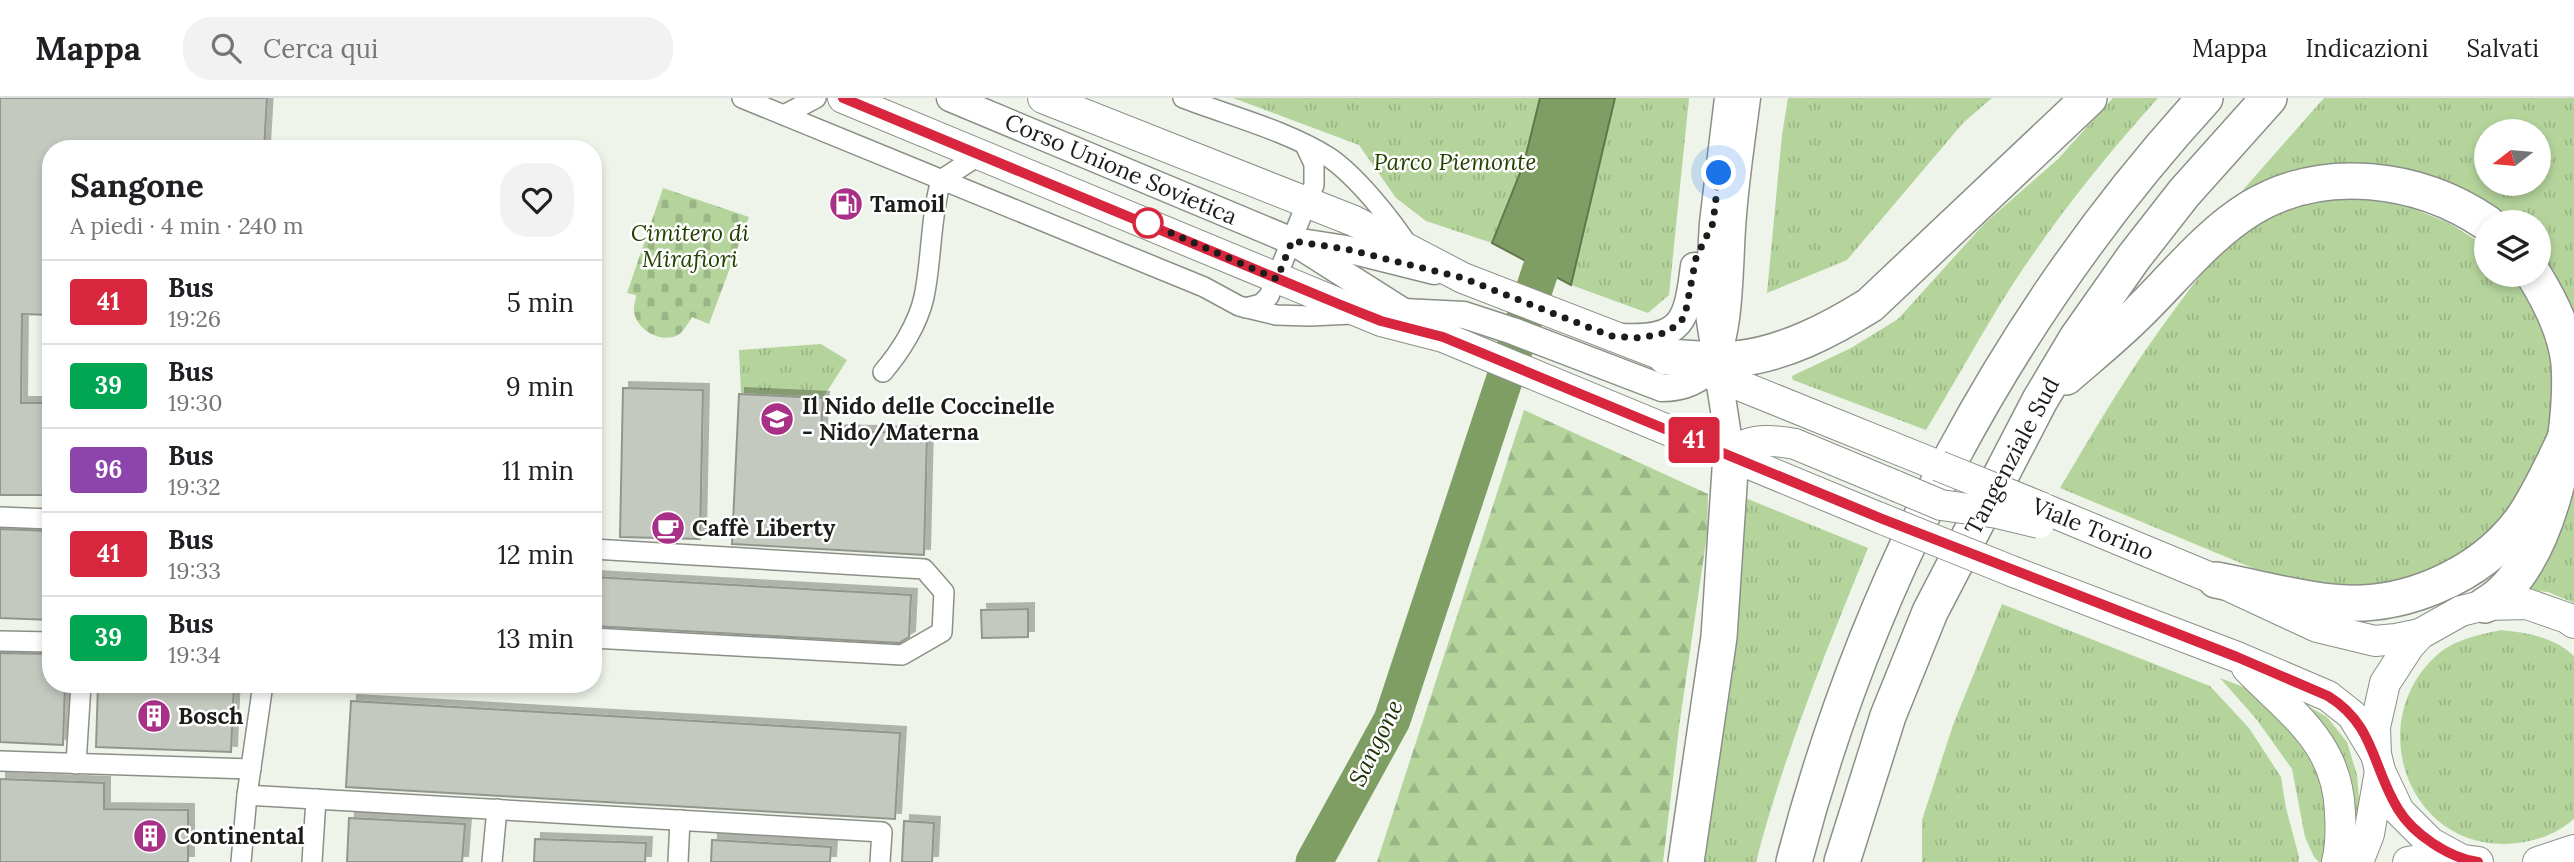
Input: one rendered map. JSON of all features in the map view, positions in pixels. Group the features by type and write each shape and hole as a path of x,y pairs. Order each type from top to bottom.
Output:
{"highway":[{"path":"1666,357 1720,351 1770,353 1840,324 1870,305 2089,98"},
{"path":"1794,862 1809,805 1842,703 1884,598 1959,444 1999,372 2063,278 2168,138 2205,98"},
{"name":"Tangenziale Sud","path":"1842,862 1888,716 1930,612 2040,400 2077,338 2134,257 2184,193 2269,98"},
{"path":"2040,400 2136,315 2230,223 2252,207 2312,184 2375,182 2407,186 2432,194 2474,215"},
{"path":"2485,605 2510,586 2530,553 2559,484 2570,391 2569,360 2561,328 2541,287"},
{"path":"2216,580 2332,602 2379,601 2426,589 2470,568 2506,540 2531,505 2564,441"},
{"path":"1686,862 1719,637 1731,455"}],"main road":[{"name":"Corso Unione Sovietica","path":"843,98 1381,321 1455,332 1525,371 1731,455"},
{"name":"Corso Unione Sovietica","path":"1043,98 1354,221 1473,282 1611,336"},
{"path":"1611,336 1666,357"},
{"name":"Viale Torino","path":"1720,351 1767,396 1912,455 2043,516 2089,527 2216,580 2316,627 2375,640 2420,634"},
{"path":"2043,516 1997,513 1939,504 1795,444 1767,441 1744,445 1731,455 1880,518 2237,657 2328,696 2352,715 2378,763 2399,811 2431,843 2470,861"},
{"path":"2358,862 2368,834 2378,763 2375,727 2385,683 2409,646 2420,634 2461,611 2485,605 2527,604 2574,623"},
{"path":"2237,657 2293,711 2319,740 2328,757 2340,809 2341,834 2337,862"},
{"path":"2538,862 2574,850"},
{"path":"2408,862 2432,858 2470,861"}],"street":[{"name":"Corso Unione Sovietica","path":"742,98 1203,287 1246,308 1293,316 1362,313"},
{"path":"784,115 816,98"},
{"name":"Corso Unione Sovietica","path":"950,98 1292,241"},
{"path":"1184,98 1305,145 1329,158 1344,170 1394,224 1414,254"},
{"path":"1728,98 1713,223 1707,308 1720,351 1731,455"},
{"path":"1292,241 1403,312 1455,332 1539,341 1662,388 1683,386 1720,351 1732,215 1747,98"},
{"path":"1246,308 1261,304 1269,296 1307,204 1315,175 1311,155 1305,145"},
{"name":"Corso Unione Sovietica","path":"941,180 981,154"},
{"path":"883,373 897,356 924,298 936,197 941,180"},
{"path":"1611,336 1652,337 1665,333 1680,323 1689,306 1696,258 1713,223"},
{"path":"1292,241 1346,249 1473,282"},
{"path":"0,517 42,519"},
{"path":"602,550 924,569 944,592 943,632 902,655 602,638"},
{"path":"0,641 42,642"},
{"path":"76,764 80,693"},
{"path":"242,862 247,795 262,693"},
{"path":"0,761 251,769"},
{"path":"247,795 881,832 880,862"},
{"path":"312,862 316,799"},
{"path":"492,862 497,809"},
{"path":"678,862 680,820"}],"green space":[{"name":"Parco Piemonte","path":"1233,98 1540,98 1524,163 1492,243 1426,221 1396,198 1359,145"},
{"path":"1615,98 1689,98 1669,295 1648,313 1571,285"},
{"path":"1788,98 1992,98 1963,123 1847,260 1767,293"},
{"path":"2113,98 2158,98 2094,172 2035,251 1999,306 1926,430 1793,380 1792,376 1851,348 1898,319 1984,224 2058,159"},
{"path":"2324,98 2574,98 2574,332 2551,276 2551,210 2492,210 2432,179 2235,199"},
{"name":"Cimitero di Mirafiori","path":"663,188 749,217 709,324 692,317 679,334 667,338 654,335 639,324 634,312 636,295 627,293"},
{"path":"2340,197 2404,205 2449,223 2474,239 2474,287 2519,287 2530,304 2545,338 2556,384 2554,421 2536,481 2472,556 2368,594 2284,581 2060,488 2144,352 2209,265 2250,228 2271,216"},
{"path":"821,344 847,360 823,398 741,393 739,350"},
{"path":"1524,410 1708,494 1707,535 1663,862 1377,862"},
{"path":"2574,457 2574,603 2548,592 2526,590"},
{"path":"1743,497 1868,548 1793,742 1756,862 1697,862"},
{"path":"2002,604 2210,686 2249,728 2281,777 2298,862 1922,862 1922,820 1953,725"},
{"path":"2501,630 2549,640 2574,656 2574,819 2542,838 2506,844 2471,839 2443,824 2421,802 2407,775 2400,744 2403,712 2415,682 2437,655 2459,641"},
{"path":"2220,678 2254,691 2311,750 2326,787 2326,862 2319,862 2314,857 2305,837 2292,769 2257,720"},
{"path":"2301,702 2327,717 2347,742 2357,775 2361,824 2349,862"}],"shaded area":[{"path":"1540,98 1615,98 1571,285 1492,243 1524,163"}],"building":[{"path":"0,98 267,98 265,140 42,140 42,315 22,314 21,403 42,403 42,495 0,495"},
{"path":"623,388 703,390 700,539 620,537"},
{"path":"739,394 823,398 821,431 927,433 924,555 732,544"},
{"path":"0,529 42,531 42,620 0,618"},
{"path":"602,578 911,595 909,637 899,643 602,626"},
{"path":"1028,609 1028,637 982,638 981,610"},
{"path":"0,653 42,654 42,693 65,693 63,745 0,742"},
{"name":"Bosch","path":"98,693 234,693 231,752 96,747"},
{"path":"351,701 900,733 895,819 346,787"},
{"path":"0,779 104,783 104,809 188,810 188,862 0,862"},
{"path":"349,818 465,824 462,862 347,862"},
{"path":"904,821 934,823 932,862 902,862"},
{"path":"535,839 646,843 645,862 534,862"},
{"path":"712,840 831,847 830,862 711,862"}],"waterway":[{"name":"Sangone","path":"1314,862 1392,720 1557,220"}],"bus line":[{"name":"41","path":"843,98 1341,305 1381,321 1443,337 1880,518 2237,657 2328,696 2340,703 2360,726 2376,754 2380,771 2399,811 2431,843 2462,860 2478,862"}],"place":[{"name":"Tamoil","path":"846,204"},
{"name":"Il Nido delle Coccinelle - Nido/Materna","path":"777,419"},
{"name":"Caffè Liberty","path":"668,528"},
{"name":"Bosch","path":"154,716"},
{"name":"Continental","path":"150,836"}],"route":[{"path":"1148,223 1277,279 1292,241 1346,249 1463,278 1611,336 1652,337 1665,333 1680,323 1689,306 1696,258 1713,223 1719,173"}]}
